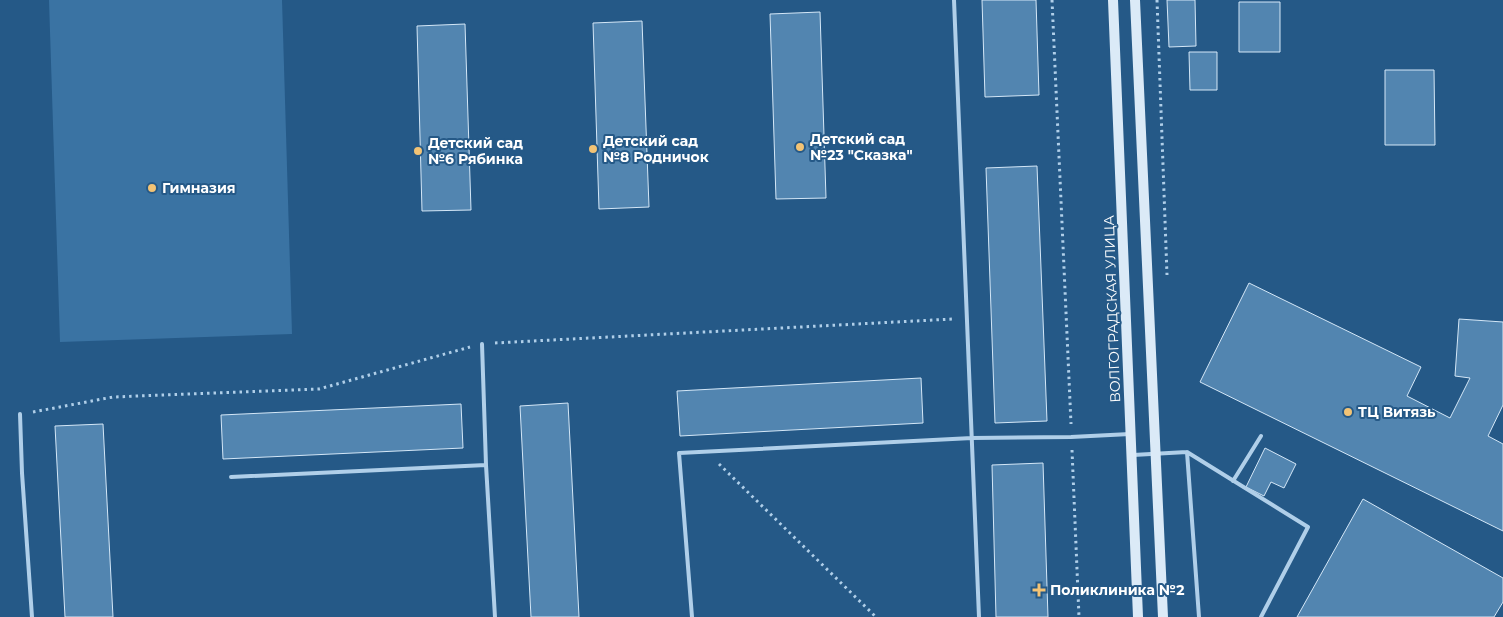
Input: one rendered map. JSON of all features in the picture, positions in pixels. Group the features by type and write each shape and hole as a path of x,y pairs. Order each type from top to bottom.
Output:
{"main road":[{"name":"ВОЛГОГРАДСКАЯ УЛИЦА","path":"1113,0 1138,617"},
{"path":"1136,0 1163,617"}],"lane":[{"path":"954,0 979,617"},
{"path":"482,344 486,465 495,617"},
{"path":"20,414 32,617"},
{"path":"692,617 679,453 972,438 1071,438 1130,434"},
{"path":"1233,481 1261,436"},
{"path":"1187,452 1199,617"},
{"path":"1131,455 1187,452 1308,527 1262,617"},
{"path":"231,477 486,465"}],"path":[{"path":"1052,0 1080,617"},
{"path":"1157,0 1167,275"},
{"path":"20,414 113,397 318,389 482,344 967,318"},
{"path":"707,453 876,617"}],"shaded area":[{"name":"Гимназия","path":"49,0 282,0 292,334 60,342"}],"building":[{"path":"982,0 1036,0 1039,95 985,97"},
{"path":"1167,0 1195,0 1196,46 1169,47"},
{"path":"1239,2 1280,2 1280,52 1239,52"},
{"path":"820,12 826,198 776,199 770,14"},
{"path":"642,21 649,207 599,209 593,23"},
{"path":"465,24 471,210 422,211 417,26"},
{"path":"1189,52 1217,52 1217,90 1190,90"},
{"path":"1385,70 1434,70 1435,145 1385,145"},
{"path":"1037,166 1047,421 995,423 986,168"},
{"name":"ТЦ Витязь","path":"1249,283 1421,367 1407,396 1450,418 1470,378 1455,376 1459,319 1503,322 1503,405 1488,436 1503,444 1503,531 1200,382"},
{"path":"921,378 923,423 680,436 677,391"},
{"path":"568,403 579,617 531,617 520,406"},
{"path":"461,404 463,448 223,459 221,415"},
{"path":"103,424 113,617 65,617 55,426"},
{"path":"1265,448 1296,464 1284,488 1271,482 1264,496 1246,487"},
{"path":"1043,463 1048,617 996,617 992,465"},
{"path":"1363,499 1503,578 1503,602 1494,617 1297,617"}],"place":[{"name":"Детский сад №23 \"Сказка\"","path":"800,147"},
{"name":"Детский сад №8 Родничок","path":"593,149"},
{"name":"Детский сад №6 Рябинка","path":"418,151"},
{"name":"Гимназия","path":"152,188"},
{"name":"ТЦ Витязь","path":"1348,412"},
{"name":"Поликлиника №2","path":"1039,590"}]}
